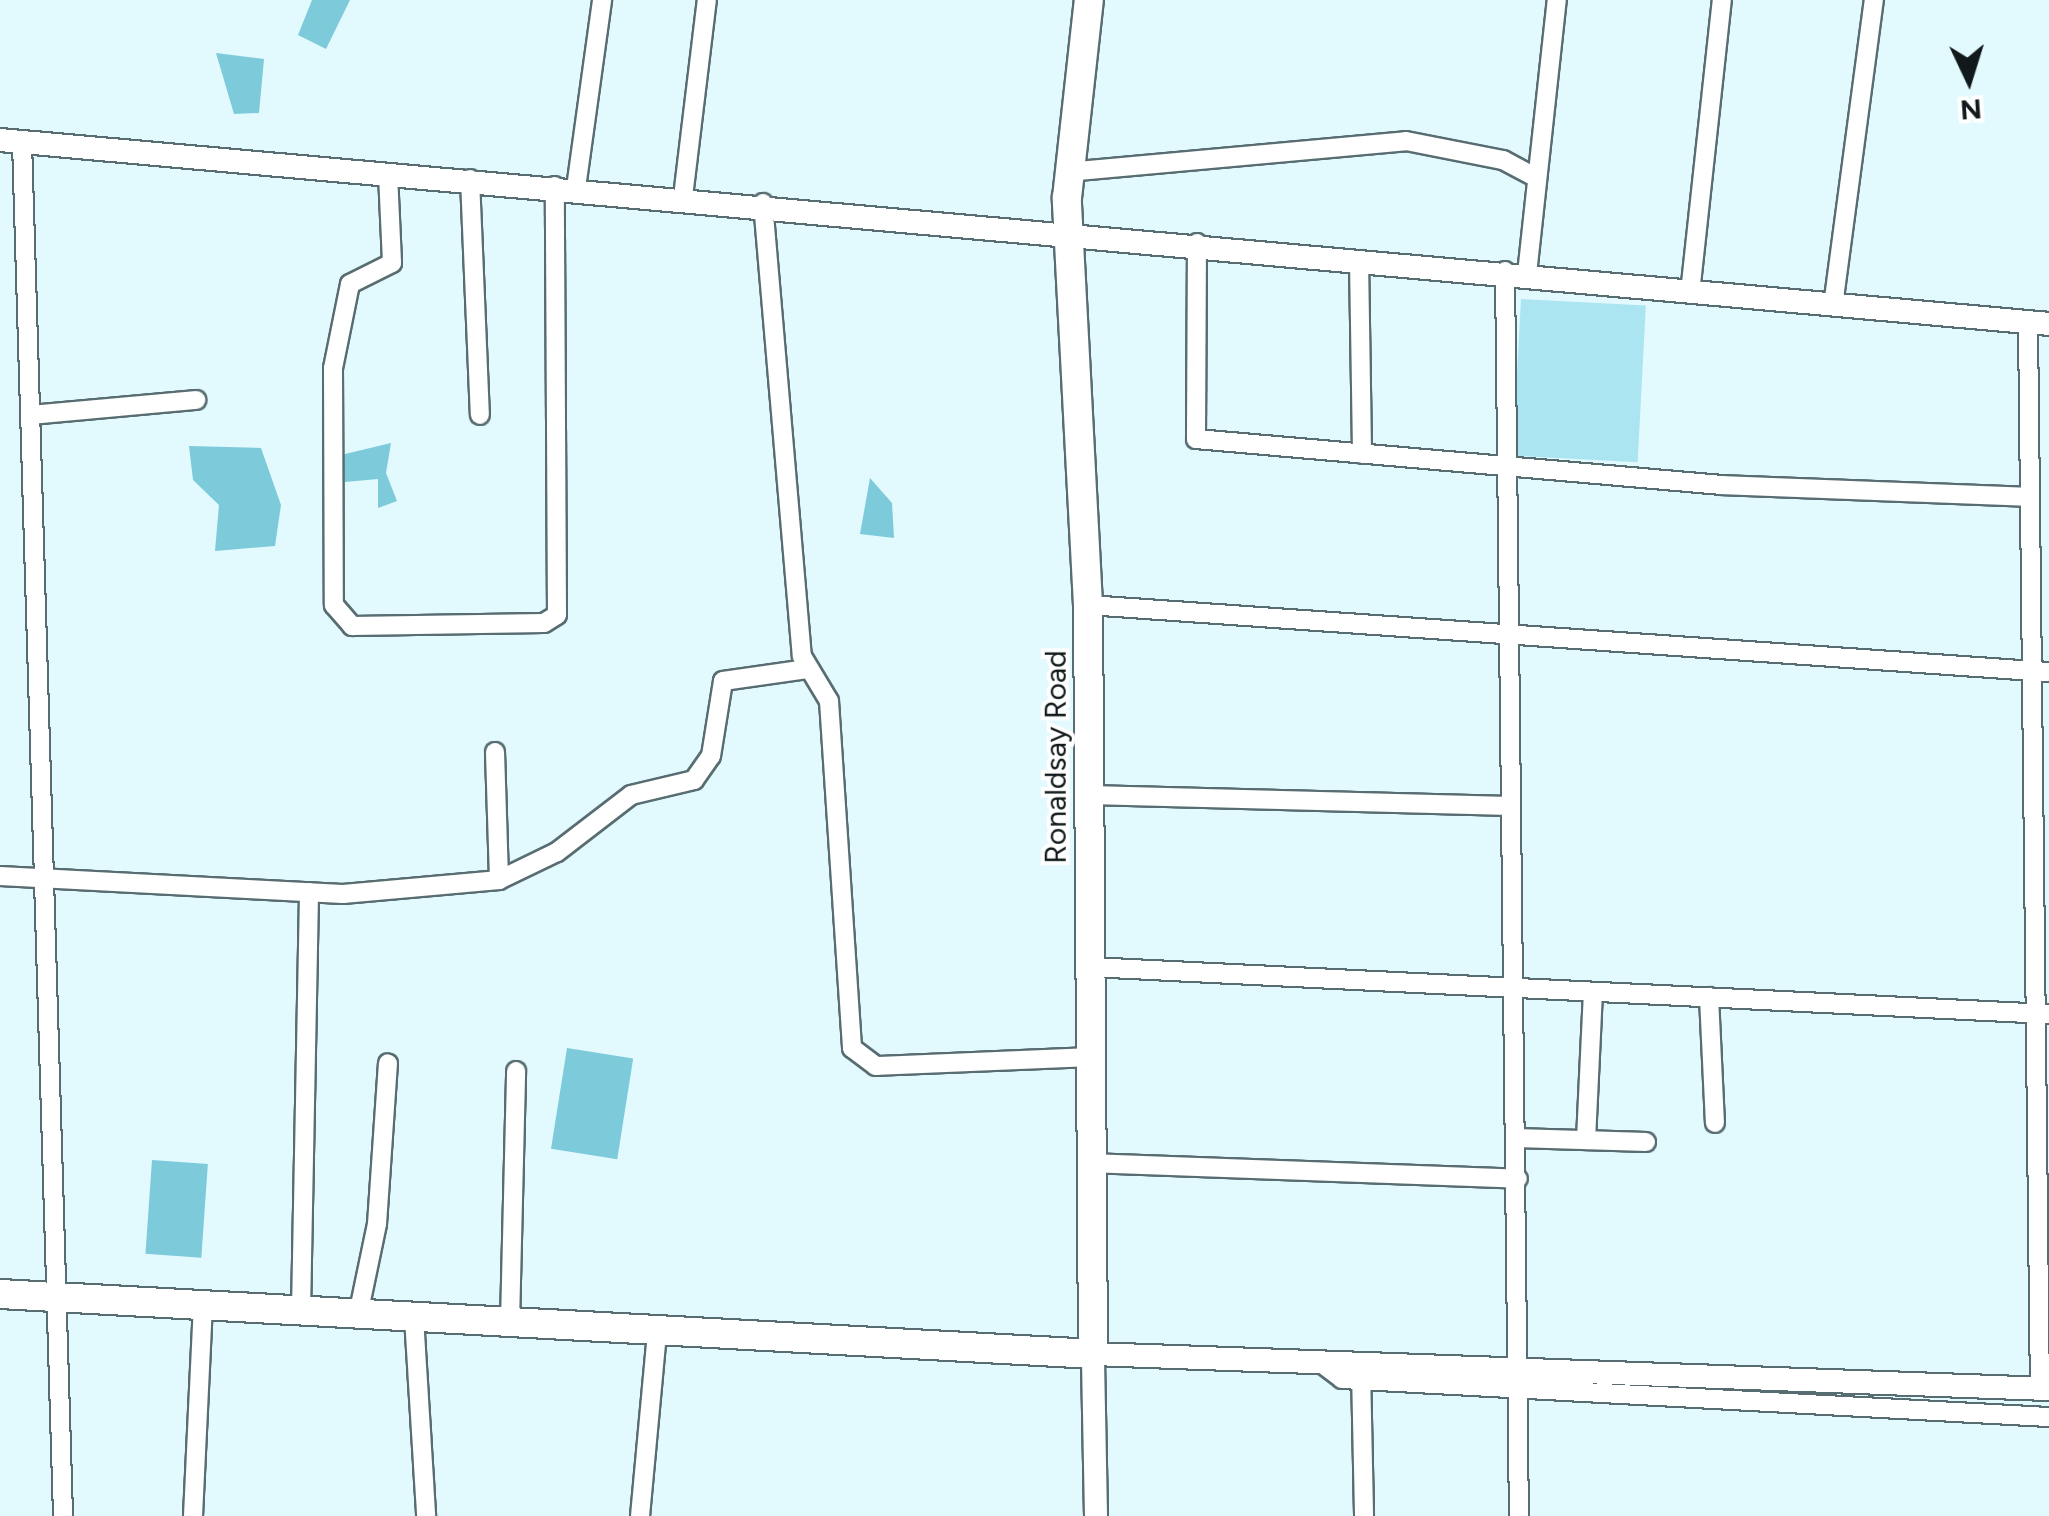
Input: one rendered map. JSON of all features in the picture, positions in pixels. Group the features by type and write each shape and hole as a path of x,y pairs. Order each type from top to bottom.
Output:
{"main road":[{"name":"Ronaldsay Road","path":"1089,0 1067,172 1088,606 1093,1354"},
{"path":"0,1294 1093,1354"}],"street":[{"path":"388,174 392,263 347,289 333,368 334,605 352,626 544,623 557,615 566,187 602,0"},
{"path":"682,197 707,0"},
{"path":"1519,1516 1507,464 1516,273 1537,178 1556,0"},
{"path":"1690,294 1722,0"},
{"path":"1833,306 1874,0"},
{"path":"64,1516 51,1296 48,878 30,415 11,141 1197,242 1690,294 2039,323 2036,502 2042,671 2044,1389 1519,1379 1361,1372 1322,1363 1093,1354"},
{"path":"1067,172 1406,141 1503,160 1537,178"},
{"path":"470,179 480,415"},
{"path":"763,204 807,669 829,701 856,1056 876,1066 1090,1057"},
{"path":"1197,242 1196,438 1722,485 2036,502"},
{"path":"1359,260 1362,454"},
{"path":"30,415 196,400"},
{"path":"1088,606 2042,671"},
{"path":"0,876 400,894 498,880 556,852 631,795 694,780 711,756 723,681 807,669"},
{"path":"495,752 498,880"},
{"path":"1089,795 1511,806"},
{"path":"301,1311 309,892"},
{"path":"1090,966 2042,1013"},
{"path":"1586,1140 1593,992"},
{"path":"1709,996 1715,1124"},
{"path":"358,1315 377,1224 388,1063"},
{"path":"510,1322 516,1071"},
{"path":"1517,1138 1646,1142"},
{"path":"1090,1163 1518,1179"},
{"path":"193,1516 203,1305"},
{"path":"414,1317 426,1516"},
{"path":"640,1516 657,1331"},
{"name":"Ronaldsay Road","path":"1093,1354 1096,1516"},
{"path":"1361,1372 1364,1516"},
{"path":"1519,1379 2049,1417"}],"shaded area":[{"path":"312,0 350,0 326,49 298,35"},
{"path":"216,53 264,59 259,113 234,114"},
{"path":"1521,299 1646,306 1638,462 1513,456"},
{"path":"391,443 386,473 397,501 378,508 378,479 345,482 341,455"},
{"path":"189,446 261,448 281,505 275,546 215,551 219,505 193,480"},
{"path":"870,478 892,503 894,538 860,534"},
{"path":"567,1048 633,1058 617,1159 551,1149"},
{"path":"152,1160 208,1164 201,1258 145,1254"}]}
